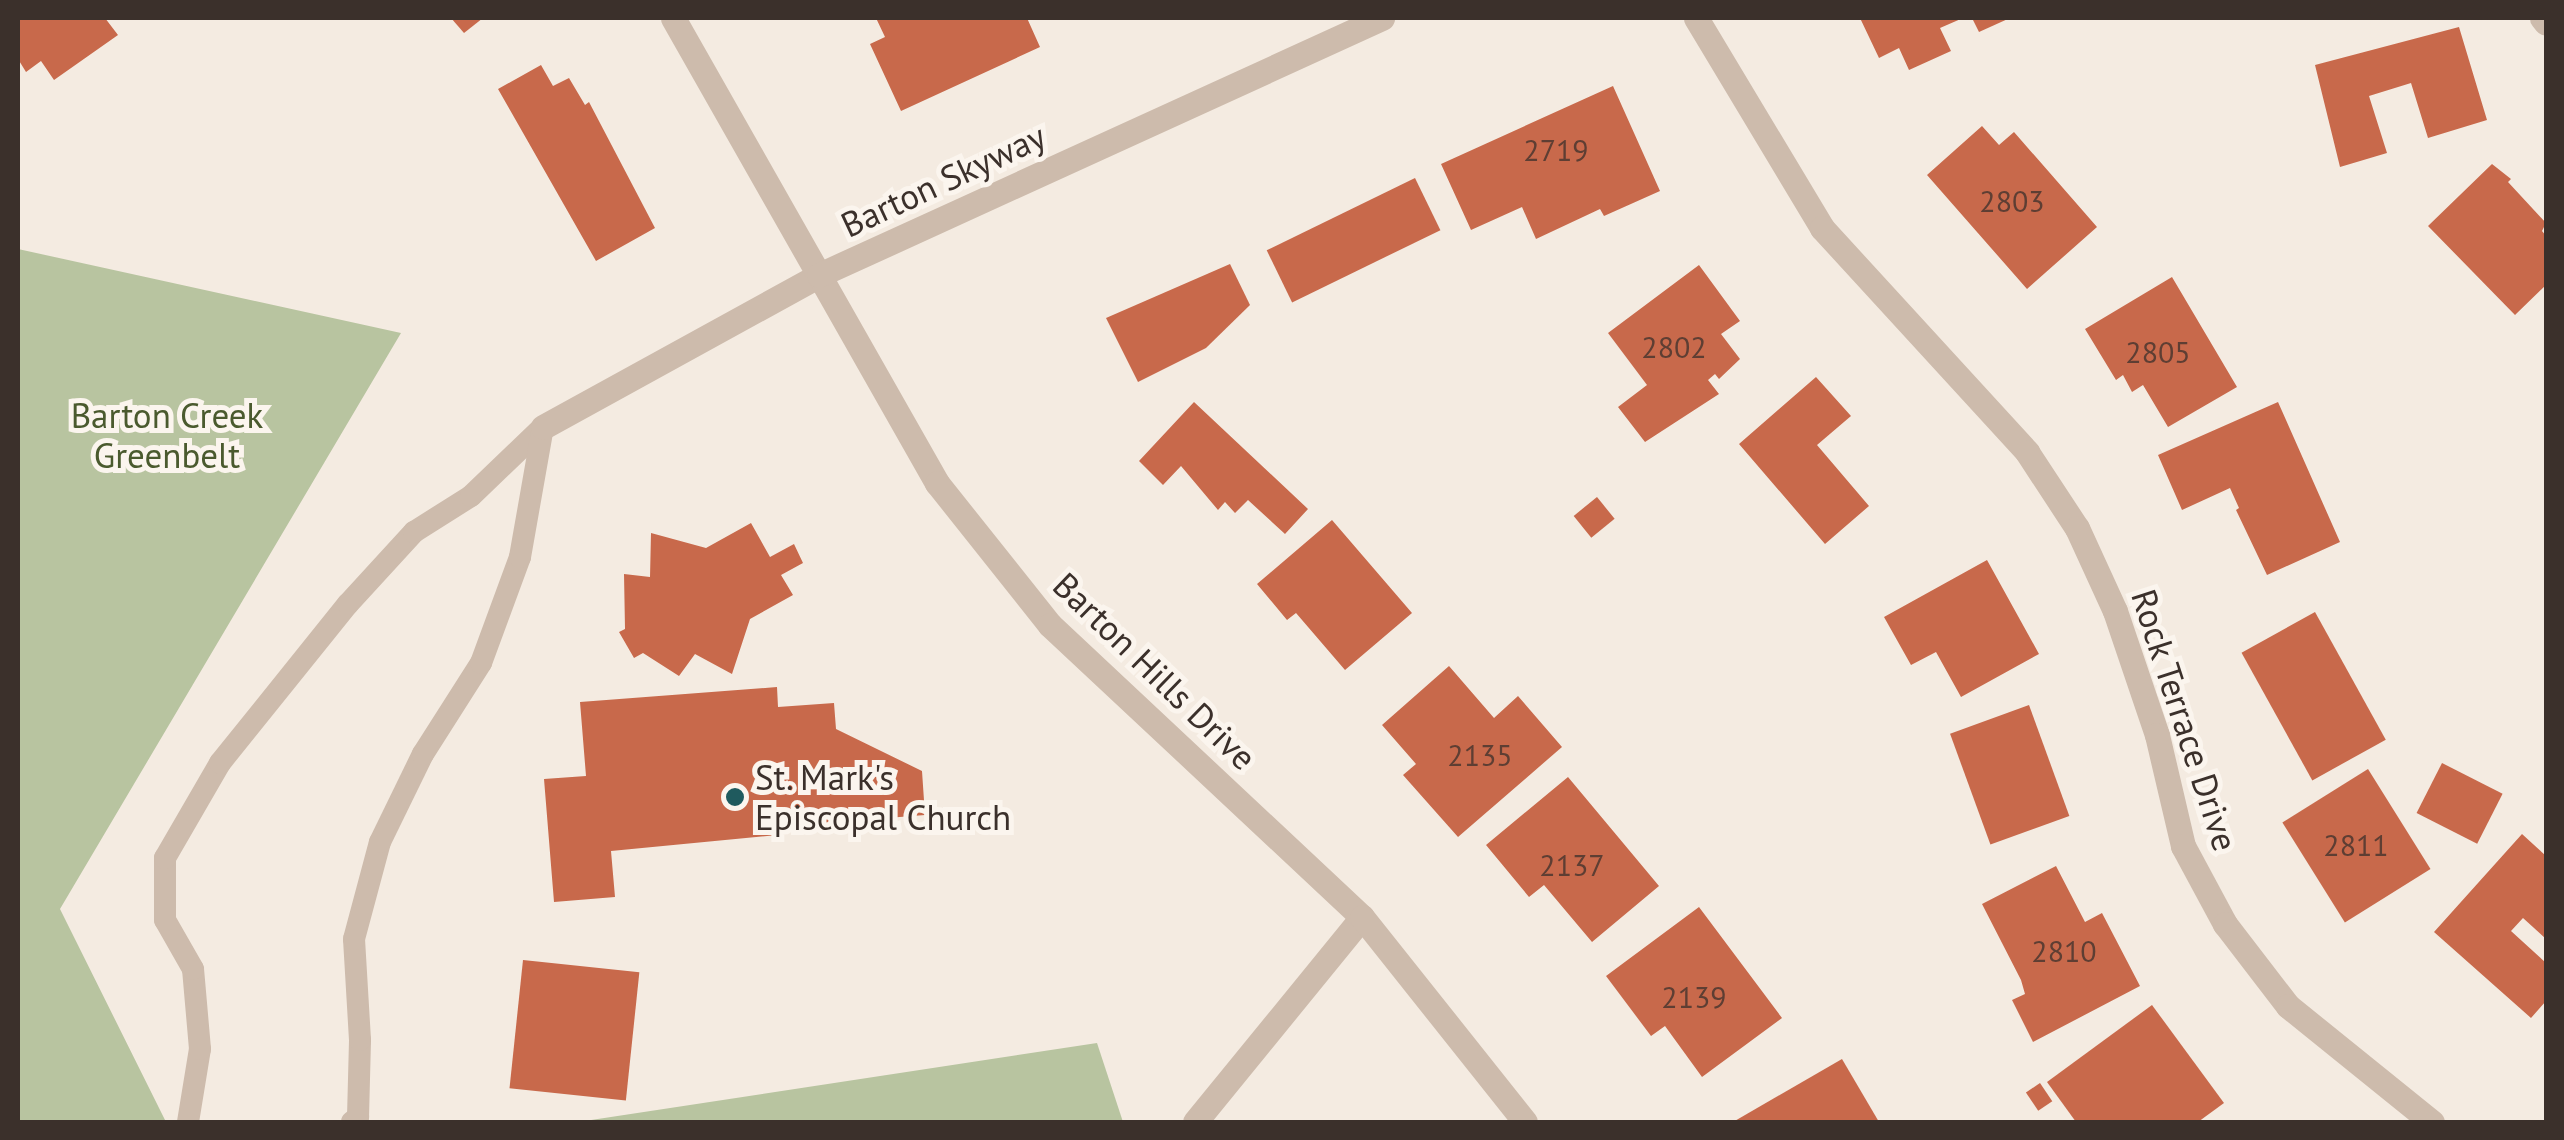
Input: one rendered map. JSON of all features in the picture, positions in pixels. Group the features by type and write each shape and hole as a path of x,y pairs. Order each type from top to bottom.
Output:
{"street":[{"name":"Barton Hills Drive","path":"673,18 937,483 1050,625 1362,917 1525,1122"},
{"name":"Barton Skyway","path":"543,427 819,276 1382,18"},
{"name":"Rock Terrace Drive","path":"1696,18 1822,228 2028,452 2077,528 2115,611 2151,718 2183,846 2225,924 2288,1006 2432,1122"},
{"path":"1195,1122 1362,917"}],"lane":[{"path":"188,1122 200,1049 198,1017 193,969 165,920 165,858 220,763 348,604 414,532 471,496 543,427"},
{"path":"352,1122 358,1116 360,1040 354,938 380,842 423,754 480,663 520,557 543,427"}],"green space":[{"name":"Barton Creek Greenbelt","path":"18,249 401,333 60,909 166,1122 18,1122"},
{"path":"1097,1043 1123,1122 578,1122"}],"building":[{"path":"18,18 105,18 118,35 54,80 41,61 26,72 18,59"},
{"path":"451,18 483,18 464,33"},
{"path":"876,18 1027,18 1040,47 901,111 870,44 885,37"},
{"path":"1860,18 1963,18 1940,28 1951,51 1909,70 1899,48 1879,58"},
{"path":"1972,18 2010,18 1979,32"},
{"path":"2459,27 2487,120 2428,138 2411,83 2369,96 2387,153 2340,167 2315,65"},
{"path":"541,65 553,86 569,78 585,105 589,102 655,228 596,261 498,89"},
{"path":"1613,86 1660,191 1604,216 1600,209 1536,239 1522,207 1471,230 1441,164"},
{"path":"1982,126 1999,145 2014,132 2097,227 2027,289 1927,175"},
{"path":"2492,164 2511,179 2508,182 2546,223 2542,231 2546,236 2546,285 2515,315 2428,226"},
{"path":"1415,178 1440,230 1292,302 1267,250"},
{"path":"1230,264 1250,305 1206,348 1138,382 1106,318"},
{"path":"1699,265 1740,321 1721,334 1740,359 1719,379 1715,374 1708,380 1719,394 1645,442 1618,407 1647,385 1608,333"},
{"path":"2172,277 2237,387 2168,427 2143,385 2132,392 2123,375 2116,380 2085,329"},
{"path":"1816,377 1851,416 1817,445 1869,506 1825,544 1739,444"},
{"path":"1194,402 1308,509 1285,534 1248,500 1235,513 1225,502 1218,510 1181,466 1163,485 1139,461"},
{"path":"2278,402 2340,542 2267,575 2236,510 2239,508 2230,488 2182,510 2158,455"},
{"path":"1597,497 1615,519 1591,538 1574,516"},
{"path":"1332,520 1412,613 1345,670 1296,613 1287,620 1257,584"},
{"path":"751,523 770,557 794,544 803,563 781,575 793,595 750,619 732,674 695,654 679,676 643,653 634,658 619,632 625,629 624,574 650,577 651,533 706,548"},
{"path":"1987,560 2039,654 1961,697 1936,652 1911,665 1884,617"},
{"path":"2315,612 2386,740 2312,780 2242,653"},
{"path":"1449,666 1494,718 1518,696 1562,747 1458,837 1403,775 1416,764 1382,725"},
{"name":"St. Mark's Episcopal Church","path":"777,687 778,707 834,703 836,729 922,771 925,815 786,826 787,834 611,851 615,897 554,902 544,779 586,776 580,702"},
{"path":"2029,705 2069,816 1990,845 1950,734"},
{"path":"2442,763 2503,794 2477,844 2417,813"},
{"path":"2368,769 2431,869 2345,923 2282,823"},
{"path":"1568,777 1659,886 1592,942 1544,885 1529,897 1486,845"},
{"path":"2522,834 2546,856 2546,939 2523,918 2511,931 2546,963 2546,1001 2531,1018 2434,932"},
{"path":"2056,866 2085,922 2102,913 2140,986 2033,1042 2012,1000 2025,994 2021,980 1982,904"},
{"path":"1699,907 1782,1018 1702,1077 1665,1026 1651,1036 1606,976"},
{"path":"523,960 639,972 626,1101 510,1088"},
{"path":"2152,1005 2224,1103 2198,1122 2076,1122 2047,1082"},
{"path":"1842,1059 1879,1122 1733,1122"},
{"path":"2040,1083 2052,1101 2038,1111 2026,1093"}],"place":[{"name":"St. Mark's Episcopal Church","path":"735,797"}]}
